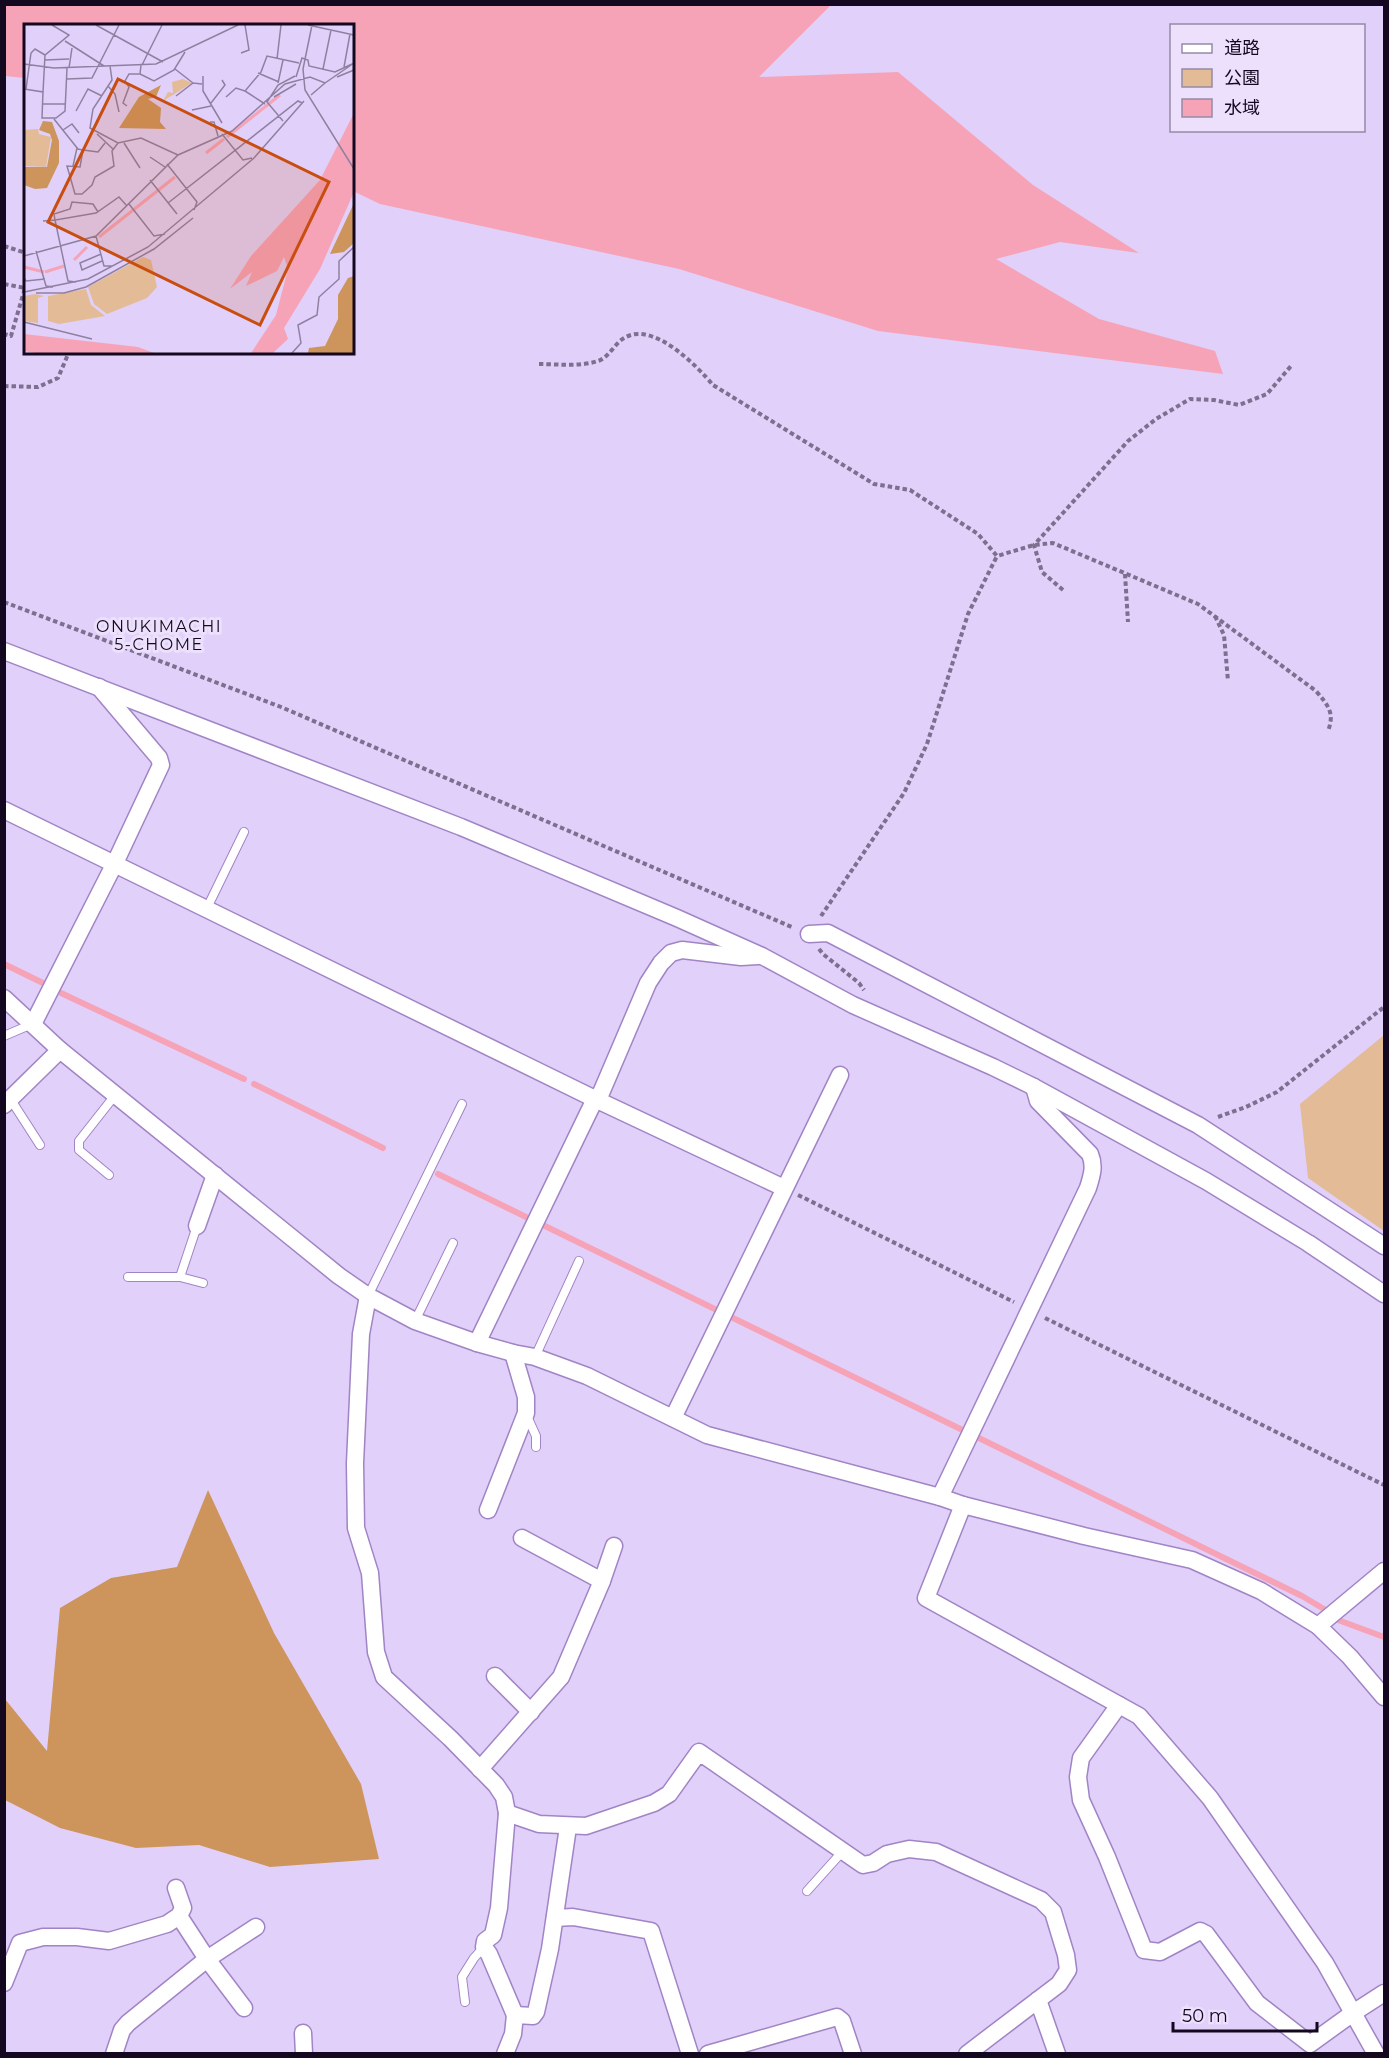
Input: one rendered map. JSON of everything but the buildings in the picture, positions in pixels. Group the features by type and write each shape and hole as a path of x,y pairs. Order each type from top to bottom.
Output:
{"street":[{"path":"4,651 461,827 762,956 853,1005 1034,1087 1206,1181 1308,1243 1384,1294"},
{"path":"33,1024 115,863 161,765 159,758 98,686"},
{"path":"4,810 596,1099 784,1188"},
{"path":"809,934 828,933 1197,1125 1384,1246"},
{"path":"477,1343 596,1099 601,1093 648,983 661,963 671,953 682,950 741,957 762,956"},
{"path":"4,998 60,1050 339,1276 368,1296 415,1321 477,1343 535,1357 587,1376 707,1435 963,1505 1084,1536 1192,1560 1261,1591 1318,1626 1350,1657 1384,1697"},
{"path":"8,1103 60,1050"},
{"path":"673,1418 840,1075"},
{"path":"939,1497 1088,1188 1093,1171 1090,1154 1038,1101 1034,1087"},
{"path":"197,1226 215,1175"},
{"path":"368,1296 361,1334 355,1463 356,1528 370,1573 376,1652 384,1677 480,1769 504,1797 507,1813 499,1908 493,1935 485,1941 484,1947 489,1953 516,2014 513,2034 505,2054"},
{"path":"488,1510 526,1413 526,1397 513,1353"},
{"path":"963,1505 926,1598 1139,1716 1210,1798 1325,1963 1376,2054"},
{"path":"522,1538 602,1581"},
{"path":"480,1769 561,1677 602,1581 614,1546"},
{"path":"1318,1626 1384,1571"},
{"path":"495,1676 531,1712"},
{"path":"1119,1705 1081,1758 1078,1777 1082,1800 1144,1950 1160,1953 1200,1931 1206,1934 1257,2003 1309,2049 1353,2013 1384,1996"},
{"path":"507,1813 538,1824 586,1826 654,1803 669,1794 699,1752 863,1865 873,1863 887,1854 909,1849 936,1852 1041,1900 1053,1912 1066,1955 1068,1970 1059,1984 968,2054"},
{"path":"516,2014 533,2016 536,2012 550,1949 568,1827"},
{"path":"4,1983 20,1943 43,1937 78,1937 109,1941 167,1924 179,1916 183,1908 176,1888"},
{"path":"179,1916 243,2008"},
{"path":"555,1918 573,1917 651,1931 690,2054"},
{"path":"114,2054 122,2030 128,2023 207,1959 256,1927"},
{"path":"1038,2000 1057,2054"},
{"path":"708,2054 837,2017 842,2021 853,2054"},
{"path":"303,2033 304,2054"}],"lane":[{"path":"207,908 244,832"},
{"path":"4,1036 33,1024"},
{"path":"109,1175 80,1150 80,1141 116,1095"},
{"path":"8,1103 40,1145"},
{"path":"368,1296 462,1104"},
{"path":"180,1277 197,1226"},
{"path":"415,1321 453,1243"},
{"path":"535,1357 579,1261"},
{"path":"128,1277 180,1277 203,1283"},
{"path":"526,1413 536,1436 536,1448"},
{"path":"807,1891 844,1851"},
{"path":"465,2002 462,1977 484,1947"}],"path":[{"path":"4,246 24,252"},
{"path":"4,284 24,288"},
{"path":"4,334 11,336 24,291"},
{"path":"538,364 576,364 599,361 626,337 642,334 663,341 696,365 714,385 874,484 910,490 978,534 997,556"},
{"path":"4,386 38,387 58,378 68,354"},
{"path":"1034,545 1128,441 1156,419 1190,399 1214,400 1239,405 1267,394 1291,366"},
{"path":"809,934 904,793 927,744 968,614 997,556 1034,545 1053,543 1197,604 1316,691 1328,705 1332,721 1328,731"},
{"path":"1034,545 1042,572 1063,590"},
{"path":"1125,574 1128,622"},
{"path":"4,602 281,707 809,934 823,954 859,983 866,992"},
{"path":"1215,615 1224,635 1228,681"},
{"path":"1197,1125 1246,1107 1277,1092 1384,1007"},
{"path":"784,1188 1384,1485"}],"green space":[{"path":"1384,1035 1384,1231 1308,1178 1300,1104"}],"shaded area":[{"path":"208,1490 274,1633 361,1784 379,1859 270,1867 199,1845 136,1848 60,1828 5,1800 5,1699 47,1751 60,1608 111,1578 177,1567"}],"water":[{"path":"4,5 831,5 759,77 898,72 1033,185 1139,253 1060,242 996,259 1099,319 1215,351 1223,374 878,331 679,269 380,204 354,191 354,24 24,24 24,78 5,76"}],"waterway":[{"path":"4,964 43,983"},
{"path":"61,993 244,1079"},
{"path":"254,1084 383,1148"},
{"path":"438,1174 526,1217"},
{"path":"545,1226 1302,1596 1324,1609"},
{"path":"1338,1620 1384,1637"}],"district":[{"name":"ONUKIMACHI 5-CHOME","path":"159,635"}]}
